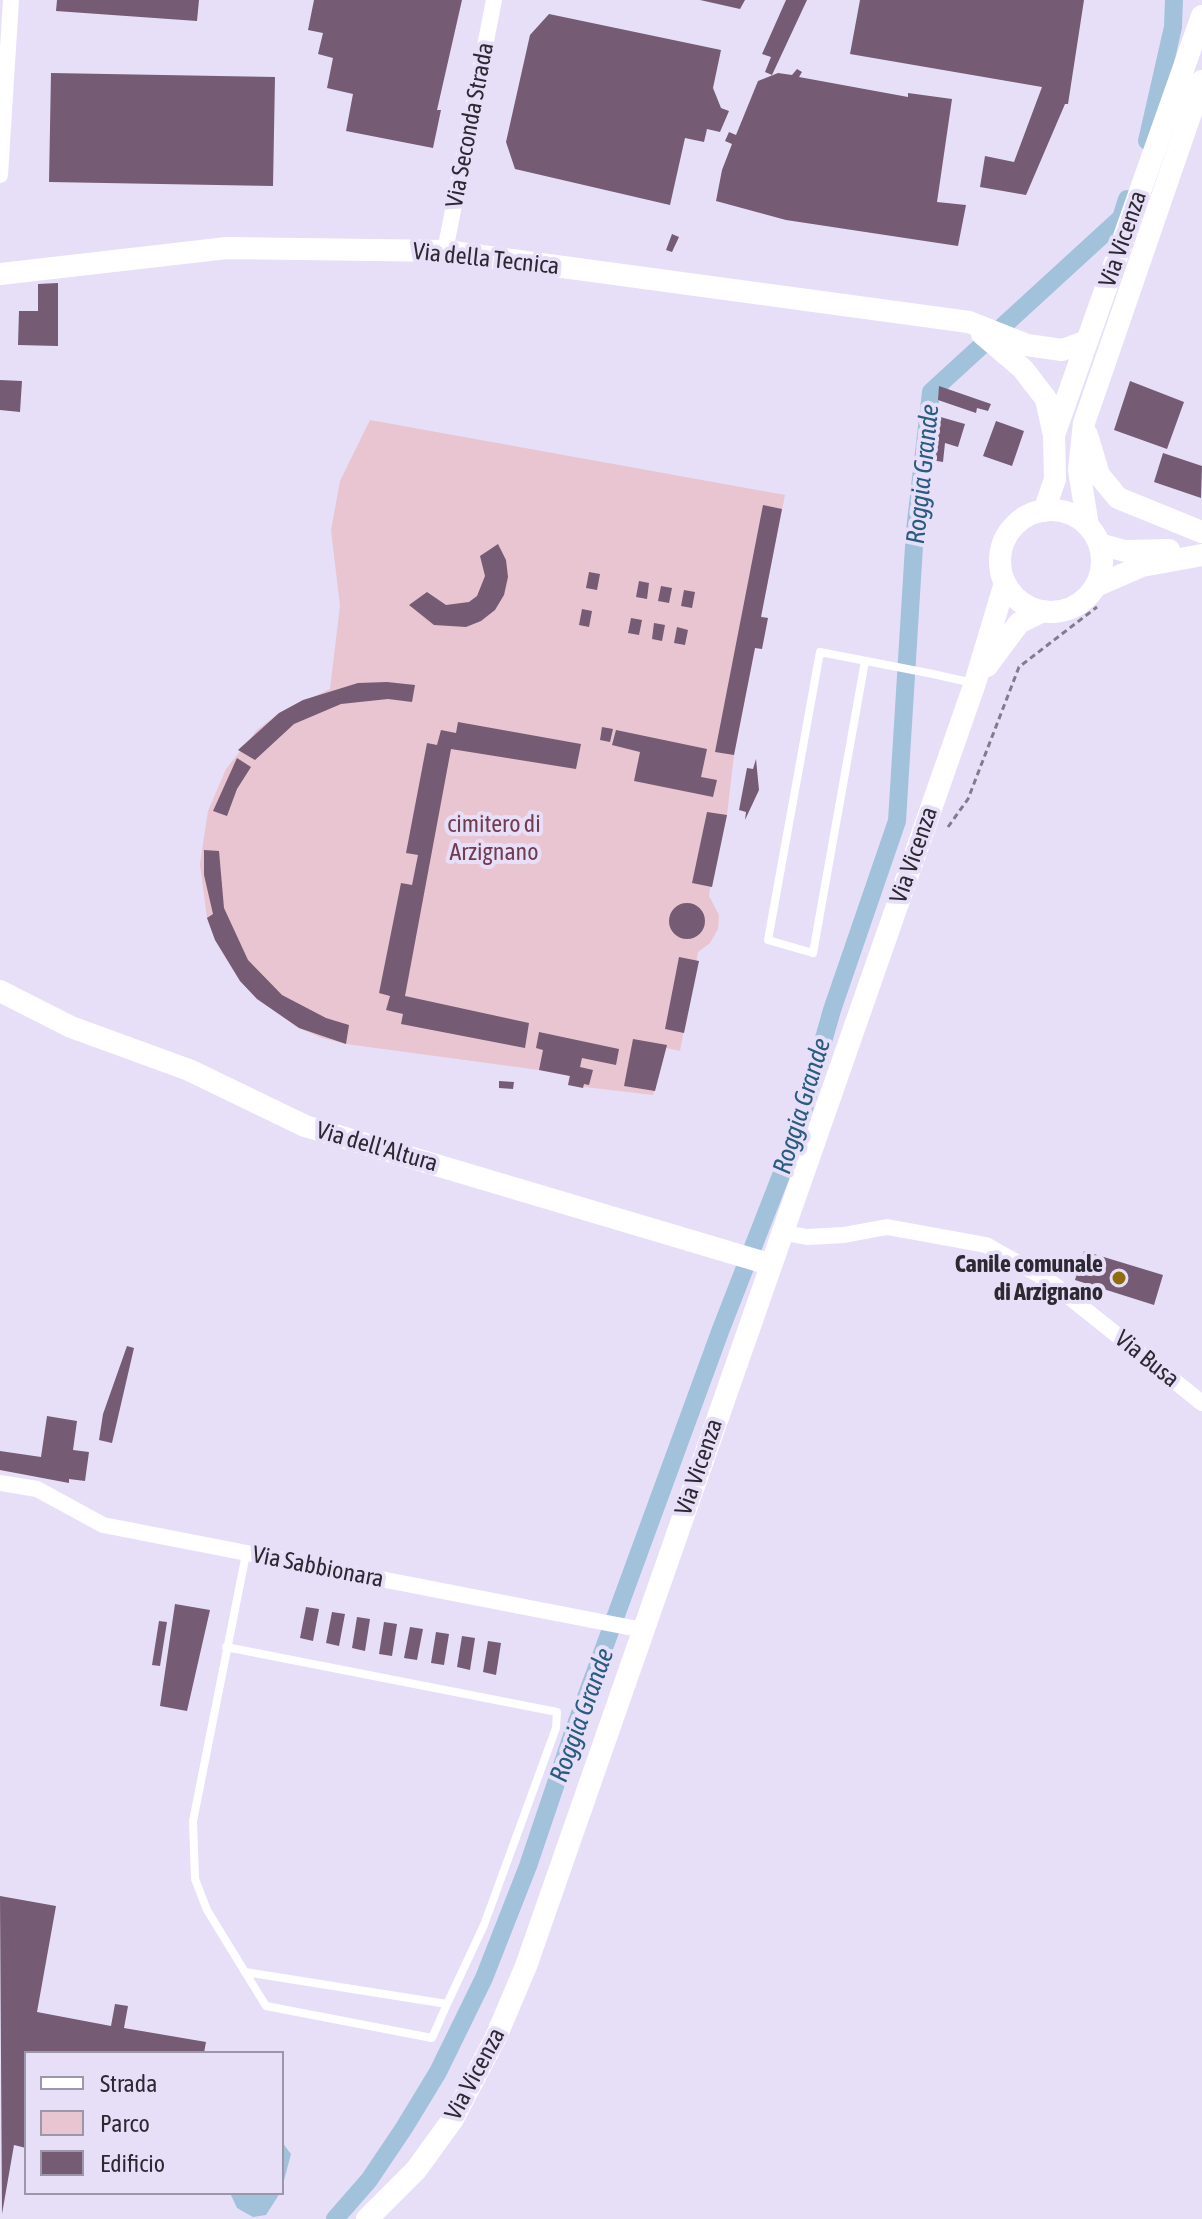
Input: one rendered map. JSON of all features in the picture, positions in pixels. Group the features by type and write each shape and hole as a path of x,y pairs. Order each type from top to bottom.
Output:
{"main road":[{"name":"Via Vicenza","path":"367,2219 416,2170 453,2119 496,2037 526,1966 780,1232 975,683 1005,583 1001,552 1016,524 1044,511 1055,479 1054,435 1202,16"},
{"name":"Via Vicenza","path":"975,683 1019,623 1043,611 1073,607 1100,594 1102,559 1079,470 1084,423 1202,81"},
{"name":"Via della Tecnica","path":"0,274 227,248 445,251 969,322 1027,345 1062,350 1087,341"},
{"path":"969,322 1023,369 1046,399 1054,435"},
{"path":"1084,423 1099,475 1118,498 1202,532"},
{"path":"1044,511 1076,516 1094,535 1125,551 1202,552"},
{"path":"1100,594 1142,566 1202,552"},
{"path":"1005,583 1021,602 1043,611"},
{"name":"Via dell'Altura","path":"0,991 71,1027 189,1070 305,1126 769,1264"}],"street":[{"path":"0,175 11,0"},
{"name":"Via Seconda Strada","path":"445,251 494,0"},
{"name":"Via Busa","path":"780,1232 807,1237 844,1235 887,1227 986,1245 1048,1280 1202,1403"},
{"name":"Via Sabbionara","path":"0,1483 37,1489 103,1525 643,1629"}],"lane":[{"path":"865,661 813,953 768,940 820,652 896,667 975,683"},
{"path":"226,1647 557,1712 556,1728 484,1925 432,2038 266,2006 207,1910 195,1879 192,1846 202,1764 226,1647 246,1553"},
{"path":"245,1972 447,2004"}],"path":[{"path":"948,827 968,799 1019,667 1100,594"}],"green space":[{"name":"cimitero di Arzignano","path":"370,420 785,495 761,616 768,618 755,648 734,755 727,815 710,888 709,896 719,915 718,929 710,943 698,952 680,1051 666,1048 653,1095 568,1085 569,1076 539,1070 346,1044 322,1038 299,1028 257,999 240,981 215,940 207,918 200,864 208,811 226,769 257,730 279,713 330,689 340,606 331,530 340,481"}],"water":[{"path":"284,2145 291,2154 284,2180"},
{"path":"231,2195 279,2195 266,2215 253,2217 237,2208"}],"building":[{"path":"57,0 199,0 197,21 56,11"},
{"path":"314,0 462,0 437,110 441,110 433,148 346,131 353,94 327,88 333,58 318,54 323,33 308,30"},
{"path":"700,0 745,0 740,9"},
{"path":"786,0 807,0 772,75 765,72 771,57 762,54"},
{"path":"860,0 1084,0 1068,104 1065,104 1026,195 980,187 985,156 1014,162 1042,87 850,54"},
{"path":"549,14 721,50 713,88 721,108 729,111 720,132 707,129 704,142 685,138 670,205 515,169 506,142 530,35"},
{"path":"797,69 802,72 799,77 908,97 908,93 952,99 937,202 966,205 958,246 786,220 716,201 722,170 732,144 725,141 729,132 736,135 758,81 778,73 792,75"},
{"path":"51,73 275,77 273,186 49,182"},
{"path":"672,234 679,237 672,252 666,250"},
{"path":"58,283 58,346 18,345 19,311 38,311 38,284"},
{"path":"0,380 22,381 20,412 0,410"},
{"path":"1130,381 1184,402 1167,449 1114,430"},
{"path":"939,386 991,404 988,411 977,408 976,413 938,400"},
{"path":"937,416 965,424 958,447 945,443 943,462 931,460"},
{"path":"996,421 1024,431 1012,466 983,456"},
{"path":"1163,453 1202,466 1201,498 1154,482"},
{"path":"763,505 782,509 761,617 768,618 762,649 755,648 734,755 715,752"},
{"path":"498,544 506,560 508,577 504,595 495,610 481,621 466,627 434,625 409,605 427,592 446,605 469,602 477,596 485,576 480,556"},
{"path":"589,572 600,574 597,590 586,588"},
{"path":"639,581 649,583 647,599 636,597"},
{"path":"661,586 672,588 669,603 658,601"},
{"path":"684,590 695,592 692,608 681,606"},
{"path":"582,609 592,611 589,627 579,625"},
{"path":"631,618 642,620 639,635 628,633"},
{"path":"654,623 665,625 662,641 652,639"},
{"path":"677,627 688,630 685,645 674,643"},
{"path":"358,683 415,685 412,702 388,699 341,704 294,724 255,760 238,750 279,713 303,700"},
{"path":"458,722 581,744 576,769 451,749 405,996 529,1023 525,1048 401,1024 403,1014 386,1010 390,996 379,993 401,883 412,885 418,855 406,853 427,743 437,745 441,730 456,733"},
{"path":"602,727 613,729 610,742 600,740"},
{"path":"616,730 707,749 701,777 717,780 713,797 634,781 640,752 612,745"},
{"path":"237,758 251,767 237,789 227,816 213,811"},
{"path":"756,759 759,790 745,820 746,812 739,810 747,768 753,769"},
{"path":"707,812 727,815 712,887 692,883"},
{"path":"204,850 219,851 224,908 248,960 282,995 326,1018 349,1025 346,1044 299,1028 257,999 240,981 215,940 207,918 213,914 204,875"},
{"path":"687,903 700,908 705,921 700,934 687,939 674,934 669,921 674,908"},
{"path":"679,957 699,961 684,1033 665,1029"},
{"path":"539,1032 619,1049 616,1065 582,1058 580,1067 593,1070 589,1085 584,1084 583,1088 568,1085 570,1076 539,1070 543,1050 536,1048"},
{"path":"633,1039 667,1045 655,1091 624,1086"},
{"path":"499,1081 514,1082 513,1089 499,1088"},
{"name":"Canile comunale di Arzignano","path":"1084,1251 1163,1275 1154,1305 1075,1280"},
{"path":"127,1346 134,1348 112,1443 99,1440 103,1414"},
{"path":"47,1416 77,1421 73,1450 89,1452 85,1481 69,1479 69,1483 0,1470 0,1451 41,1457"},
{"path":"175,1604 210,1610 187,1711 160,1706"},
{"path":"306,1607 319,1609 313,1641 300,1638"},
{"path":"332,1612 345,1614 339,1646 326,1643"},
{"path":"357,1617 370,1619 365,1651 352,1648"},
{"path":"159,1621 167,1622 160,1666 152,1665"},
{"path":"384,1622 397,1624 392,1656 379,1654"},
{"path":"410,1627 423,1629 417,1660 404,1658"},
{"path":"436,1632 449,1634 444,1665 431,1663"},
{"path":"462,1636 475,1638 470,1670 457,1667"},
{"path":"488,1641 501,1643 496,1675 483,1672"},
{"path":"0,1896 56,1906 37,2012 111,2026 115,2004 128,2006 124,2028 206,2042 204,2051 24,2051 24,2148 14,2145 2,2214"}],"waterway":[{"name":"Roggia Grande","path":"1147,141 1173,27 1174,0"},
{"name":"Roggia Grande","path":"335,2219 369,2180 404,2128 438,2072 484,1978 528,1866 575,1727 721,1329 796,1137 832,1010 897,821 915,530 931,392 1121,218 1127,199"}],"place":[{"name":"Canile comunale di Arzignano","path":"1119,1278"}]}
